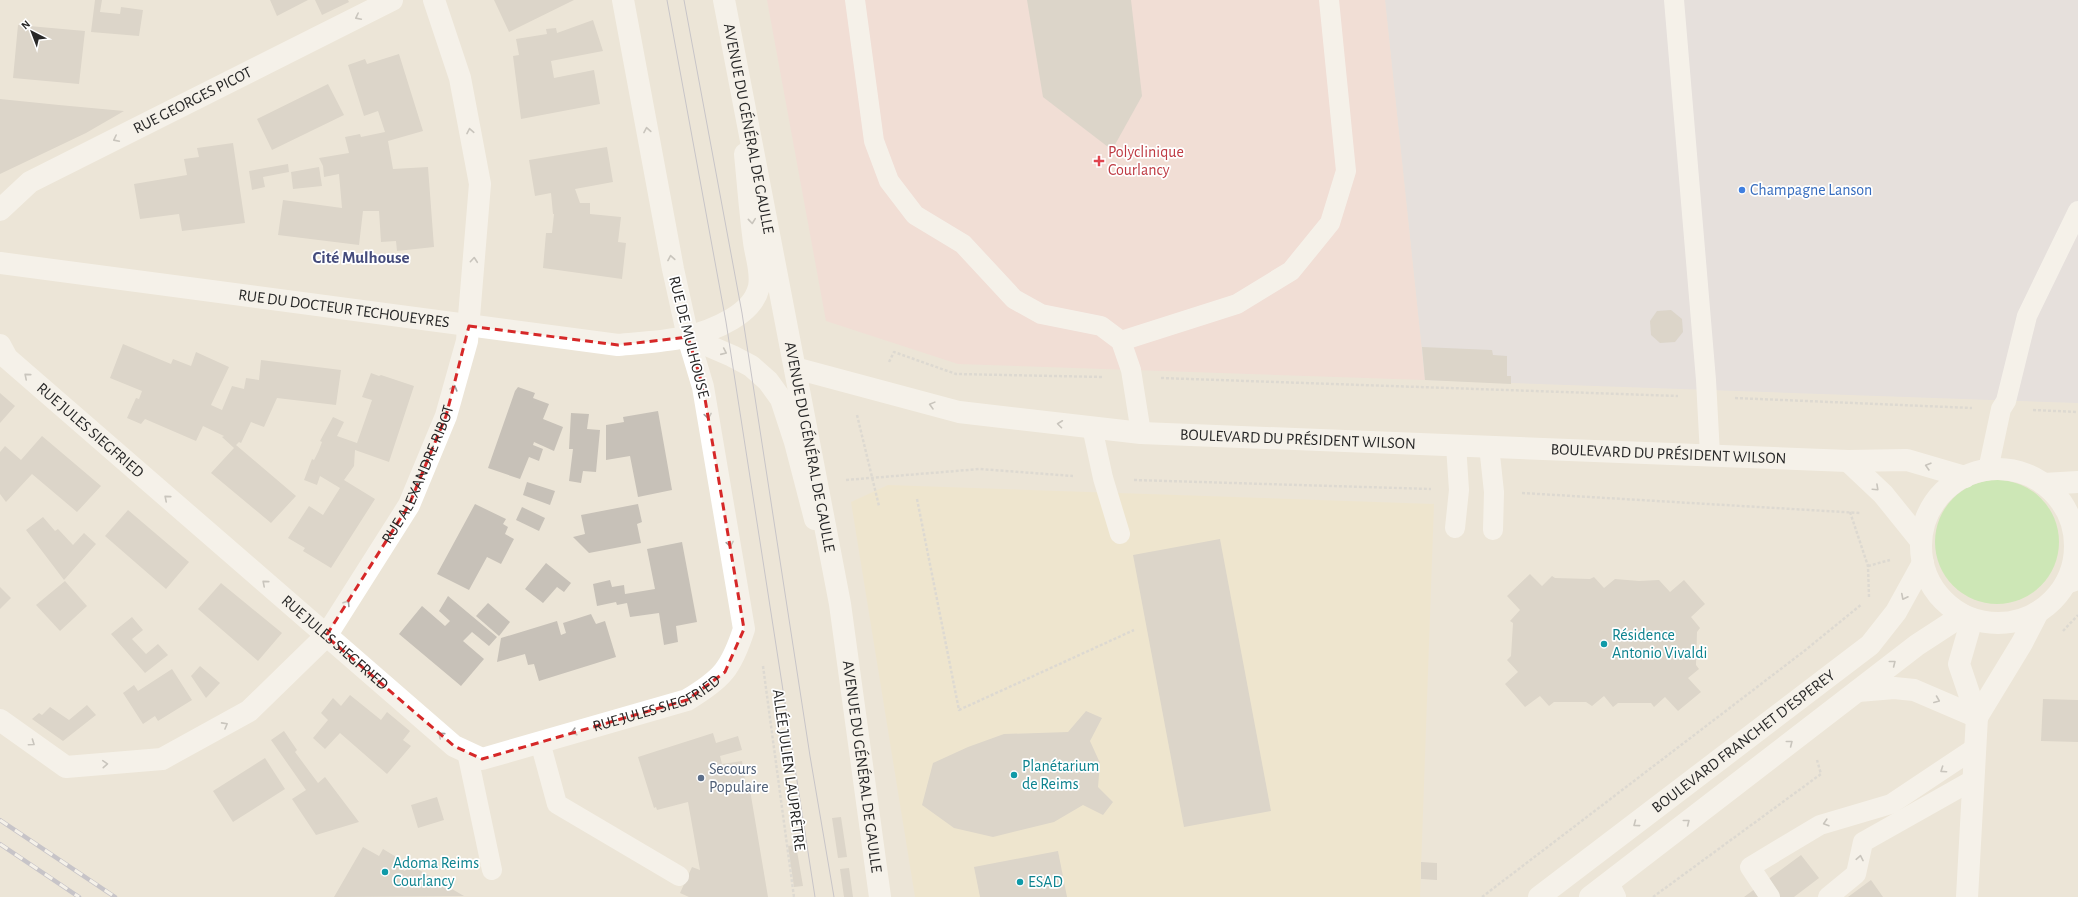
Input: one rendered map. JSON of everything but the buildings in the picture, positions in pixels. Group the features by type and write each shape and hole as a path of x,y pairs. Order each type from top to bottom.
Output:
{"street":[{"name":"RUE GEORGES PICOT","path":"0,210 30,182 392,0"},
{"name":"RUE ALEXANDRE RIBOT","path":"0,720 66,767 162,759 249,711 326,636 409,505 446,416 467,341 480,184 460,78 434,0"},
{"name":"RUE DE MULHOUSE","path":"623,0 673,269 688,337 702,387 744,629 738,647 725,672"},
{"name":"AVENUE DU GÉNÉRAL DE GAULLE","path":"724,0 840,604 880,897"},
{"name":"RUE DU DOCTEUR TECHOUEYRES","path":"0,263 618,345 660,342 710,331 742,313 753,302 759,286 759,269 754,242 733,43"},
{"path":"688,337 751,366 768,381 781,399 795,442 814,517 840,604"},
{"name":"RUE JULES SIEGFRIED","path":"0,345 7,358 454,746 482,759 687,700 707,688 725,672"},
{"name":"BOULEVARD DU PRÉSIDENT WILSON","path":"795,368 850,384 959,412 1141,433 1848,461 1907,460 1965,476"},
{"path":"1848,461 1883,494 1922,541"},
{"path":"1988,470 2008,470 2020,473 2044,484 2063,504 2070,516 2076,543 2074,569 2054,599 2038,612 2026,618 2006,622 1986,622 1968,617 1949,606 1937,593 1923,563 1922,541 1924,525 1940,496 1965,476 1988,470"},
{"path":"2044,484 2078,482"},
{"name":"BOULEVARD FRANCHET D'ESPEREY","path":"1539,897 1870,646 1896,612 1923,563"},
{"path":"1977,717 2022,643 2038,612"},
{"path":"1967,897 1977,717 1960,664 1968,617"},
{"name":"BOULEVARD FRANCHET D'ESPEREY","path":"1590,897 1612,890 1809,728 1917,645 1968,617"},
{"name":"BOULEVARD FRANCHET D'ESPEREY","path":"1858,691 1894,688 1914,690 1977,717"}],"lane":[{"path":"856,0 874,141 889,181 915,215 963,244 1014,298 1041,314 1102,326 1121,341 1132,378 1141,433"},
{"path":"1121,341 1237,304 1291,271 1330,223 1346,171 1328,0"},
{"path":"1674,0 1710,455"},
{"path":"1988,470 2001,409 2006,401 2027,316 2078,211"},
{"path":"1092,427 1103,478 1120,534"},
{"path":"1455,528 1459,490 1456,445"},
{"path":"1489,446 1494,492 1493,530"},
{"path":"540,742 557,804 679,876"},
{"path":"1770,897 1750,867 1820,825 1891,804 1975,748"},
{"path":"467,752 492,870"},
{"path":"1828,897 1856,874 1863,842 1974,780"}],"path":[{"path":"875,390 894,352 956,374 1132,378 1706,397 2078,412"},
{"path":"850,384 878,506"},
{"path":"817,482 980,470 1103,478 1459,490"},
{"path":"1494,492 1850,512 1868,566 1869,598"},
{"path":"918,499 959,710 1134,630"},
{"path":"1482,897 1803,652 1863,603"},
{"name":"ALLÉE JULIEN LAUPRÊTRE","path":"762,661 794,897"},
{"path":"1653,897 1821,774 1809,728"}],"highlighted area":[{"path":"469,326 618,345 688,337 703,387 744,629 725,672 687,700 482,759 454,746 326,636 409,505 446,416"}],"shaded area":[{"name":"Polyclinique Courlancy","path":"767,0 1385,0 1425,380 958,364 826,321"},
{"name":"Champagne Lanson","path":"1385,0 2078,0 2078,403 1425,380"},
{"path":"888,485 1434,504 1420,897 915,897 851,502"}],"green space":[{"path":"1997,480 2009,481 2021,485 2041,498 2054,518 2058,530 2058,554 2054,566 2041,586 2021,599 2009,603 1997,604 1985,603 1973,599 1953,586 1940,566 1936,554 1935,542 1936,530 1940,518 1953,498 1973,485 1985,481"}],"tram line":[{"path":"667,0 726,322 815,897"},
{"path":"684,0 742,313 810,756 834,897"}],"railway":[{"path":"0,820 115,897"},
{"path":"0,844 79,897"}],"place":[{"name":"Polyclinique Courlancy","path":"1099,161"},
{"name":"Champagne Lanson","path":"1742,190"},
{"name":"Résidence Antonio Vivaldi","path":"1604,644"},
{"name":"Planétarium de Reims","path":"1014,775"},
{"name":"Secours Populaire","path":"701,778"},
{"name":"Adoma Reims Courlancy","path":"385,872"},
{"name":"ESAD","path":"1020,882"}],"district":[{"name":"Cité Mulhouse","path":"361,257"}]}
